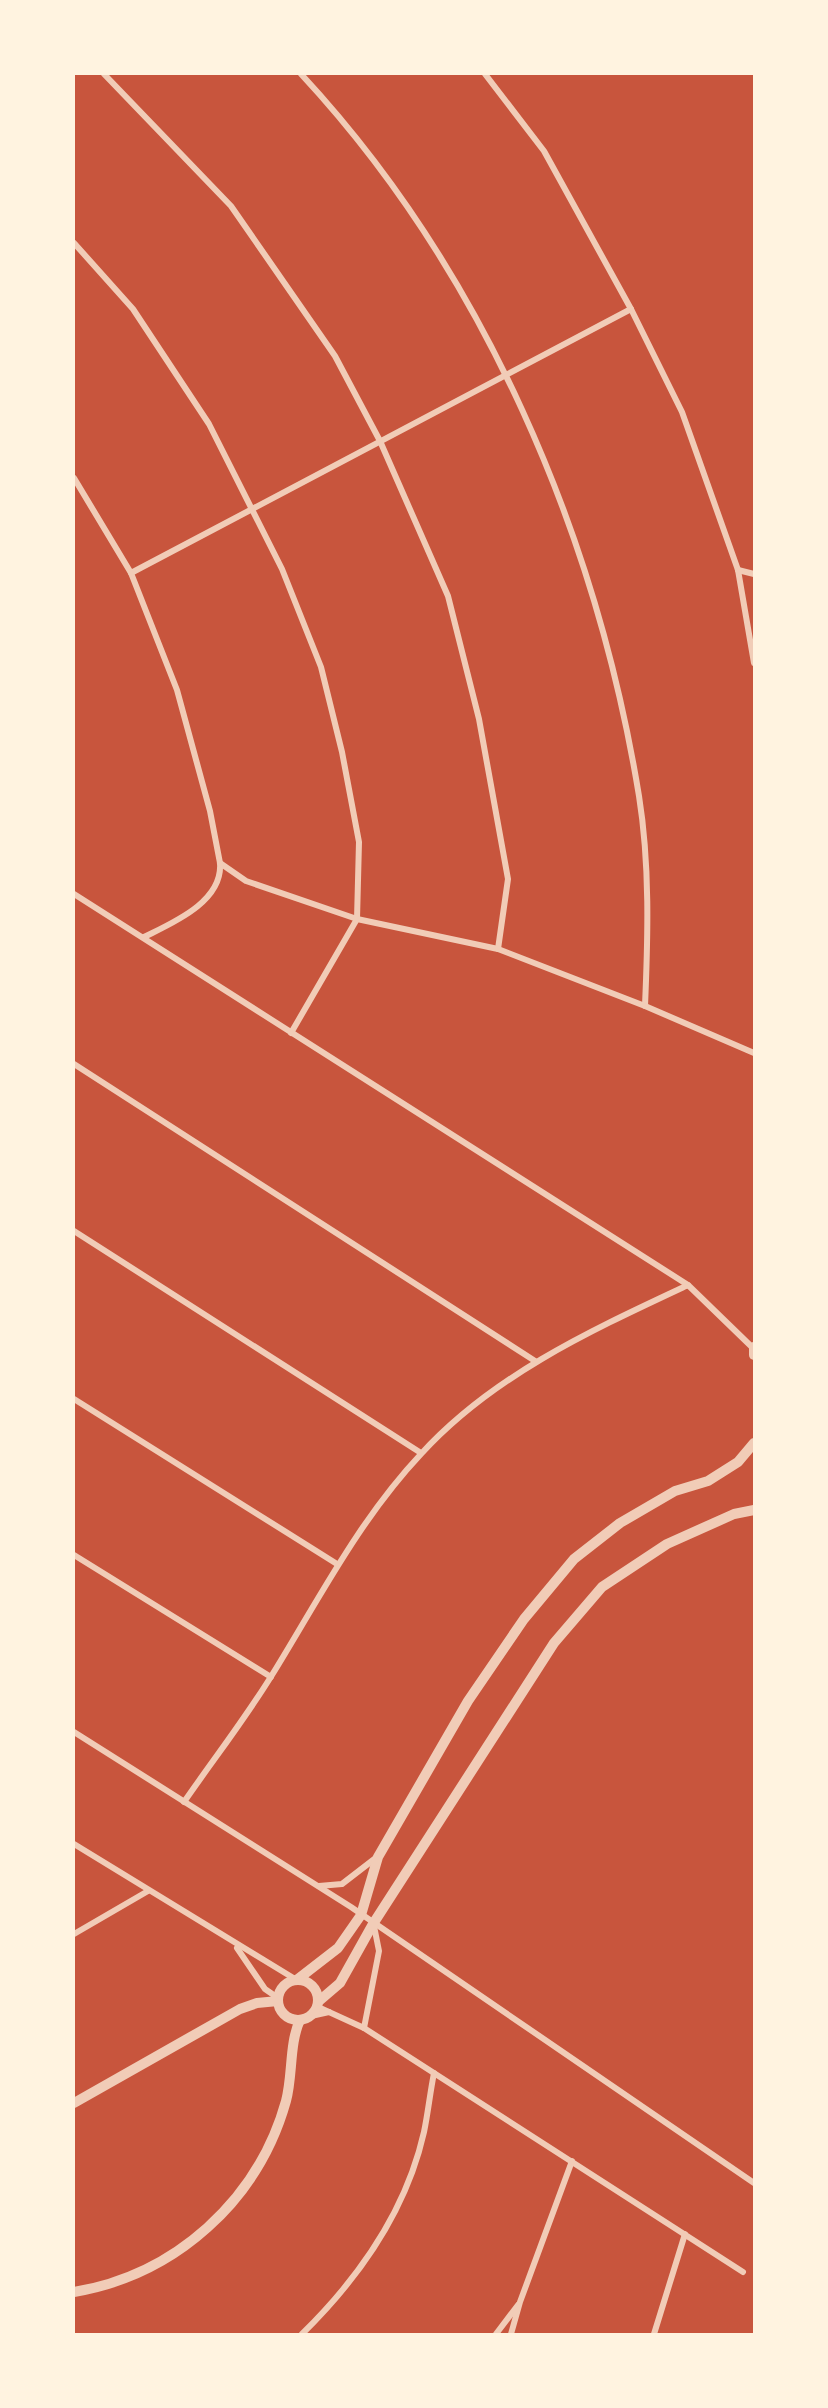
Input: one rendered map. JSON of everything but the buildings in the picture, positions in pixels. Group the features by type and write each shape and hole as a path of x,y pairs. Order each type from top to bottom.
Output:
{"street":[{"path":"104,74 231,206 335,356 380,441 448,596 479,719 508,879 498,949"},
{"path":"301,74 329,104 415,218 481,324 543,460 593,594 619,697 639,798 648,924 645,1006"},
{"path":"485,74 544,151 631,309 682,412 738,570 754,663"},
{"path":"74,243 133,309 209,424 282,569 323,678 342,752 359,842 357,919 291,1033"},
{"path":"130,573 631,309"},
{"path":"74,478 130,573 177,690 210,811 220,863 220,870 209,893 192,912 144,937"},
{"path":"738,570 754,574"},
{"path":"220,863 246,881 357,919 498,949 645,1006 754,1053"},
{"path":"74,894 688,1286 754,1348 754,1355"},
{"path":"74,1064 535,1361"},
{"path":"74,1231 422,1453"},
{"path":"184,1802 271,1677 337,1564 378,1506 422,1453 468,1410 535,1361 688,1286"},
{"path":"74,1399 337,1564"},
{"path":"278,2000 285,1984 296,1979 338,1948 361,1915 378,1857 468,1701 524,1619 574,1559 620,1523 675,1491 708,1481 738,1462 754,1443"},
{"path":"74,2292 133,2276 169,2258 202,2234 230,2206 254,2174 273,2138 286,2100 293,2061 294,2032 300,2020 316,2008 340,1983 373,1924 554,1643 602,1587 667,1544 734,1514 754,1510"},
{"path":"74,1555 271,1677"},
{"path":"74,1732 318,1886 754,2182"},
{"path":"74,1844 234,1945 296,1979 311,1983 316,2008"},
{"path":"318,1886 342,1884 378,1857"},
{"path":"74,1934 148,1891"},
{"path":"364,2028 379,1952 373,1924"},
{"path":"234,1945 265,1989 278,2000 285,2016 300,2020"},
{"path":"74,2103 240,2009 256,2002 278,2000"},
{"path":"316,2008 364,2028 743,2272"},
{"path":"316,2008 330,2012"},
{"path":"302,2334 341,2296 377,2246 400,2201 424,2134 434,2073"},
{"path":"511,2334 520,2302 572,2161"},
{"path":"654,2334 685,2234"},
{"path":"496,2334 520,2302"}]}
